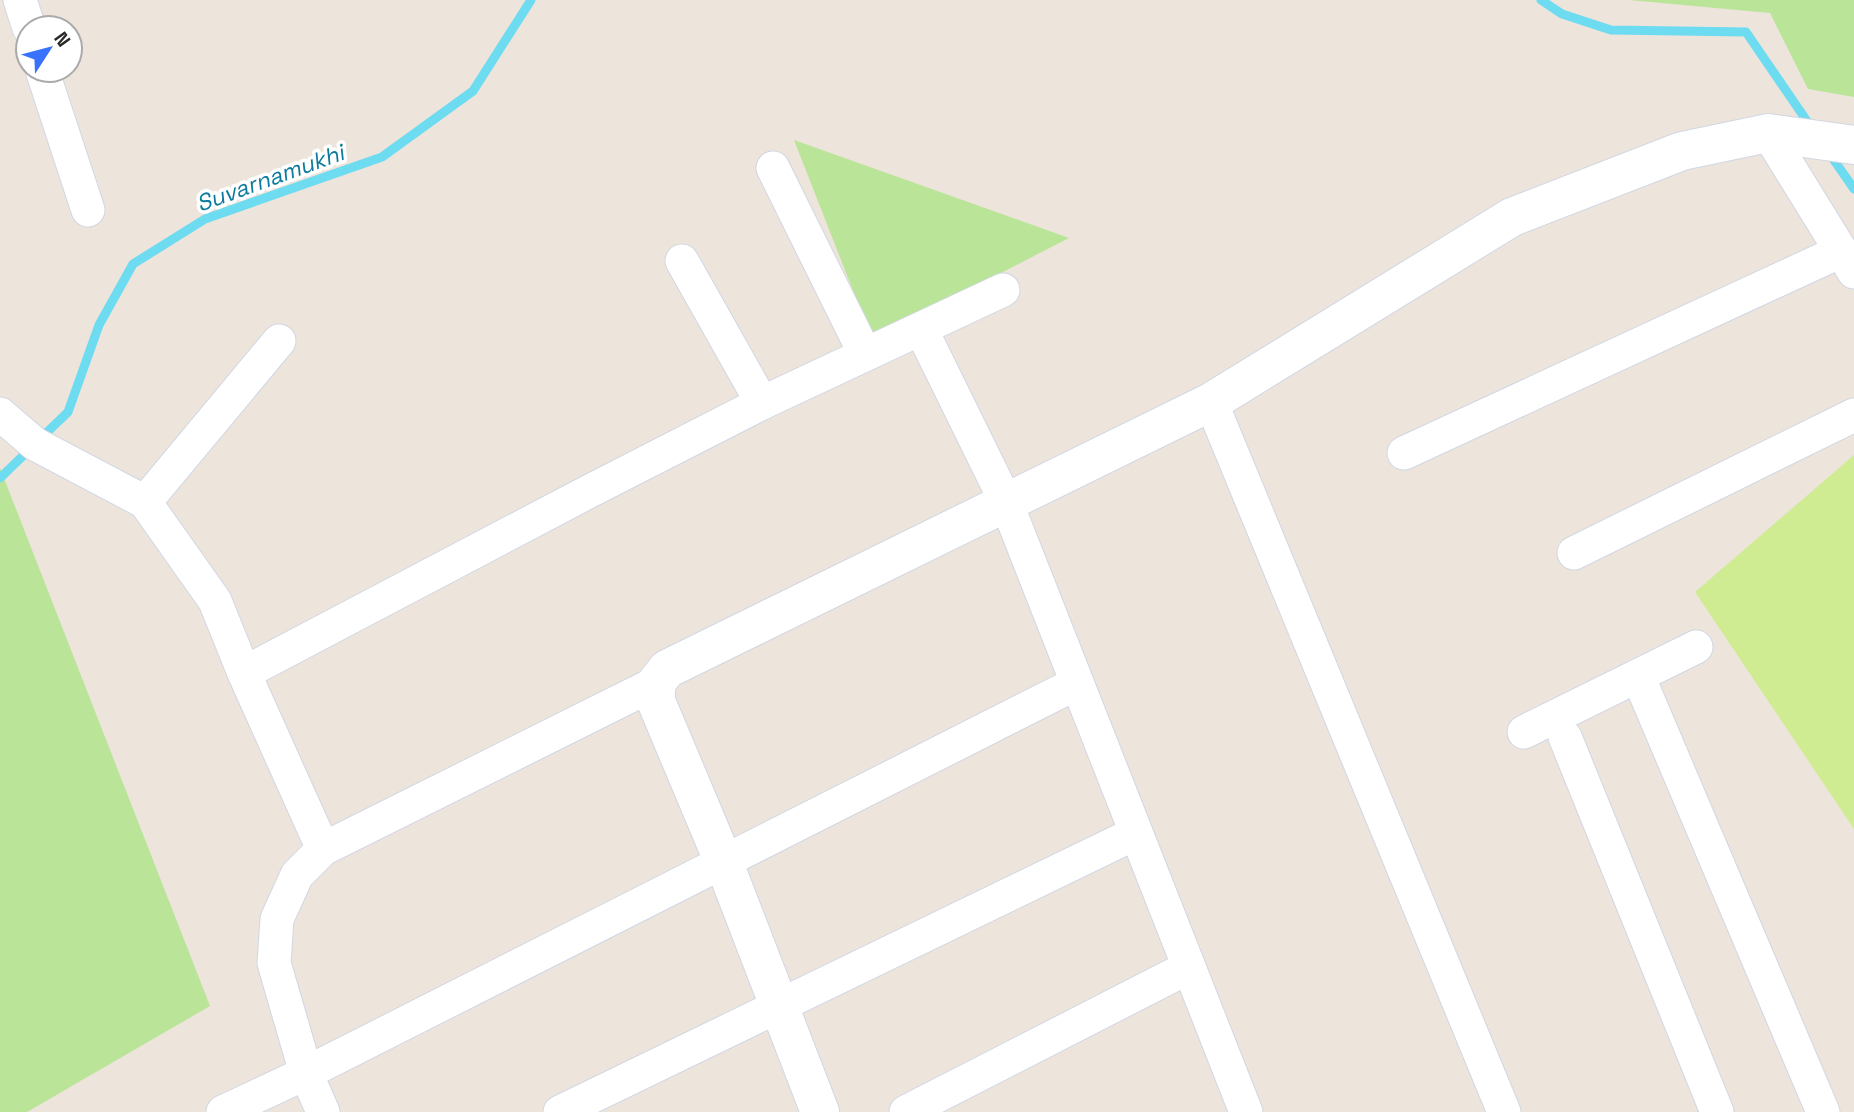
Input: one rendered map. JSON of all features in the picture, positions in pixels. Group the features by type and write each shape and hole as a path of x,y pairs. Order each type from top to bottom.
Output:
{"street":[{"path":"48,84 88,210"},
{"path":"323,1112 306,1073 274,962 277,919 297,875 323,849 656,683 667,669 1211,402 1512,217 1682,151 1769,133 1836,143"},
{"path":"1404,453 1847,262 1769,133"},
{"path":"773,168 865,354"},
{"path":"682,261 762,403"},
{"path":"244,673 762,403 1003,290"},
{"path":"921,329 1006,502 1244,1111"},
{"path":"145,502 279,341"},
{"path":"1211,402 1504,1112"},
{"path":"0,414 35,444 145,502 215,601 244,673 323,849"},
{"path":"1574,553 1854,415"},
{"path":"1524,732 1696,647"},
{"path":"1638,676 1823,1112"},
{"path":"656,683 656,701 724,863 820,1112"},
{"path":"223,1112 306,1073 1077,683"},
{"path":"1565,737 1717,1112"},
{"path":"560,1112 1136,833"},
{"path":"906,1112 1189,967"}],"green space":[{"path":"1629,0 1854,0 1854,97 1808,89 1770,13"},
{"path":"794,140 1069,238 872,339"},
{"path":"1854,455 1854,829 1695,592"},
{"path":"0,468 210,1006 27,1112 0,1112"}],"waterway":[{"name":"Suvarnamukhi","path":"40,439 68,412 99,325 133,264 205,219 382,157 473,91 531,0"},
{"name":"Suvarnamukhi","path":"1541,0 1562,14 1611,30 1746,32 1811,127"},
{"name":"Suvarnamukhi","path":"1829,153 1854,189"},
{"name":"Suvarnamukhi","path":"0,478 30,449"}]}
